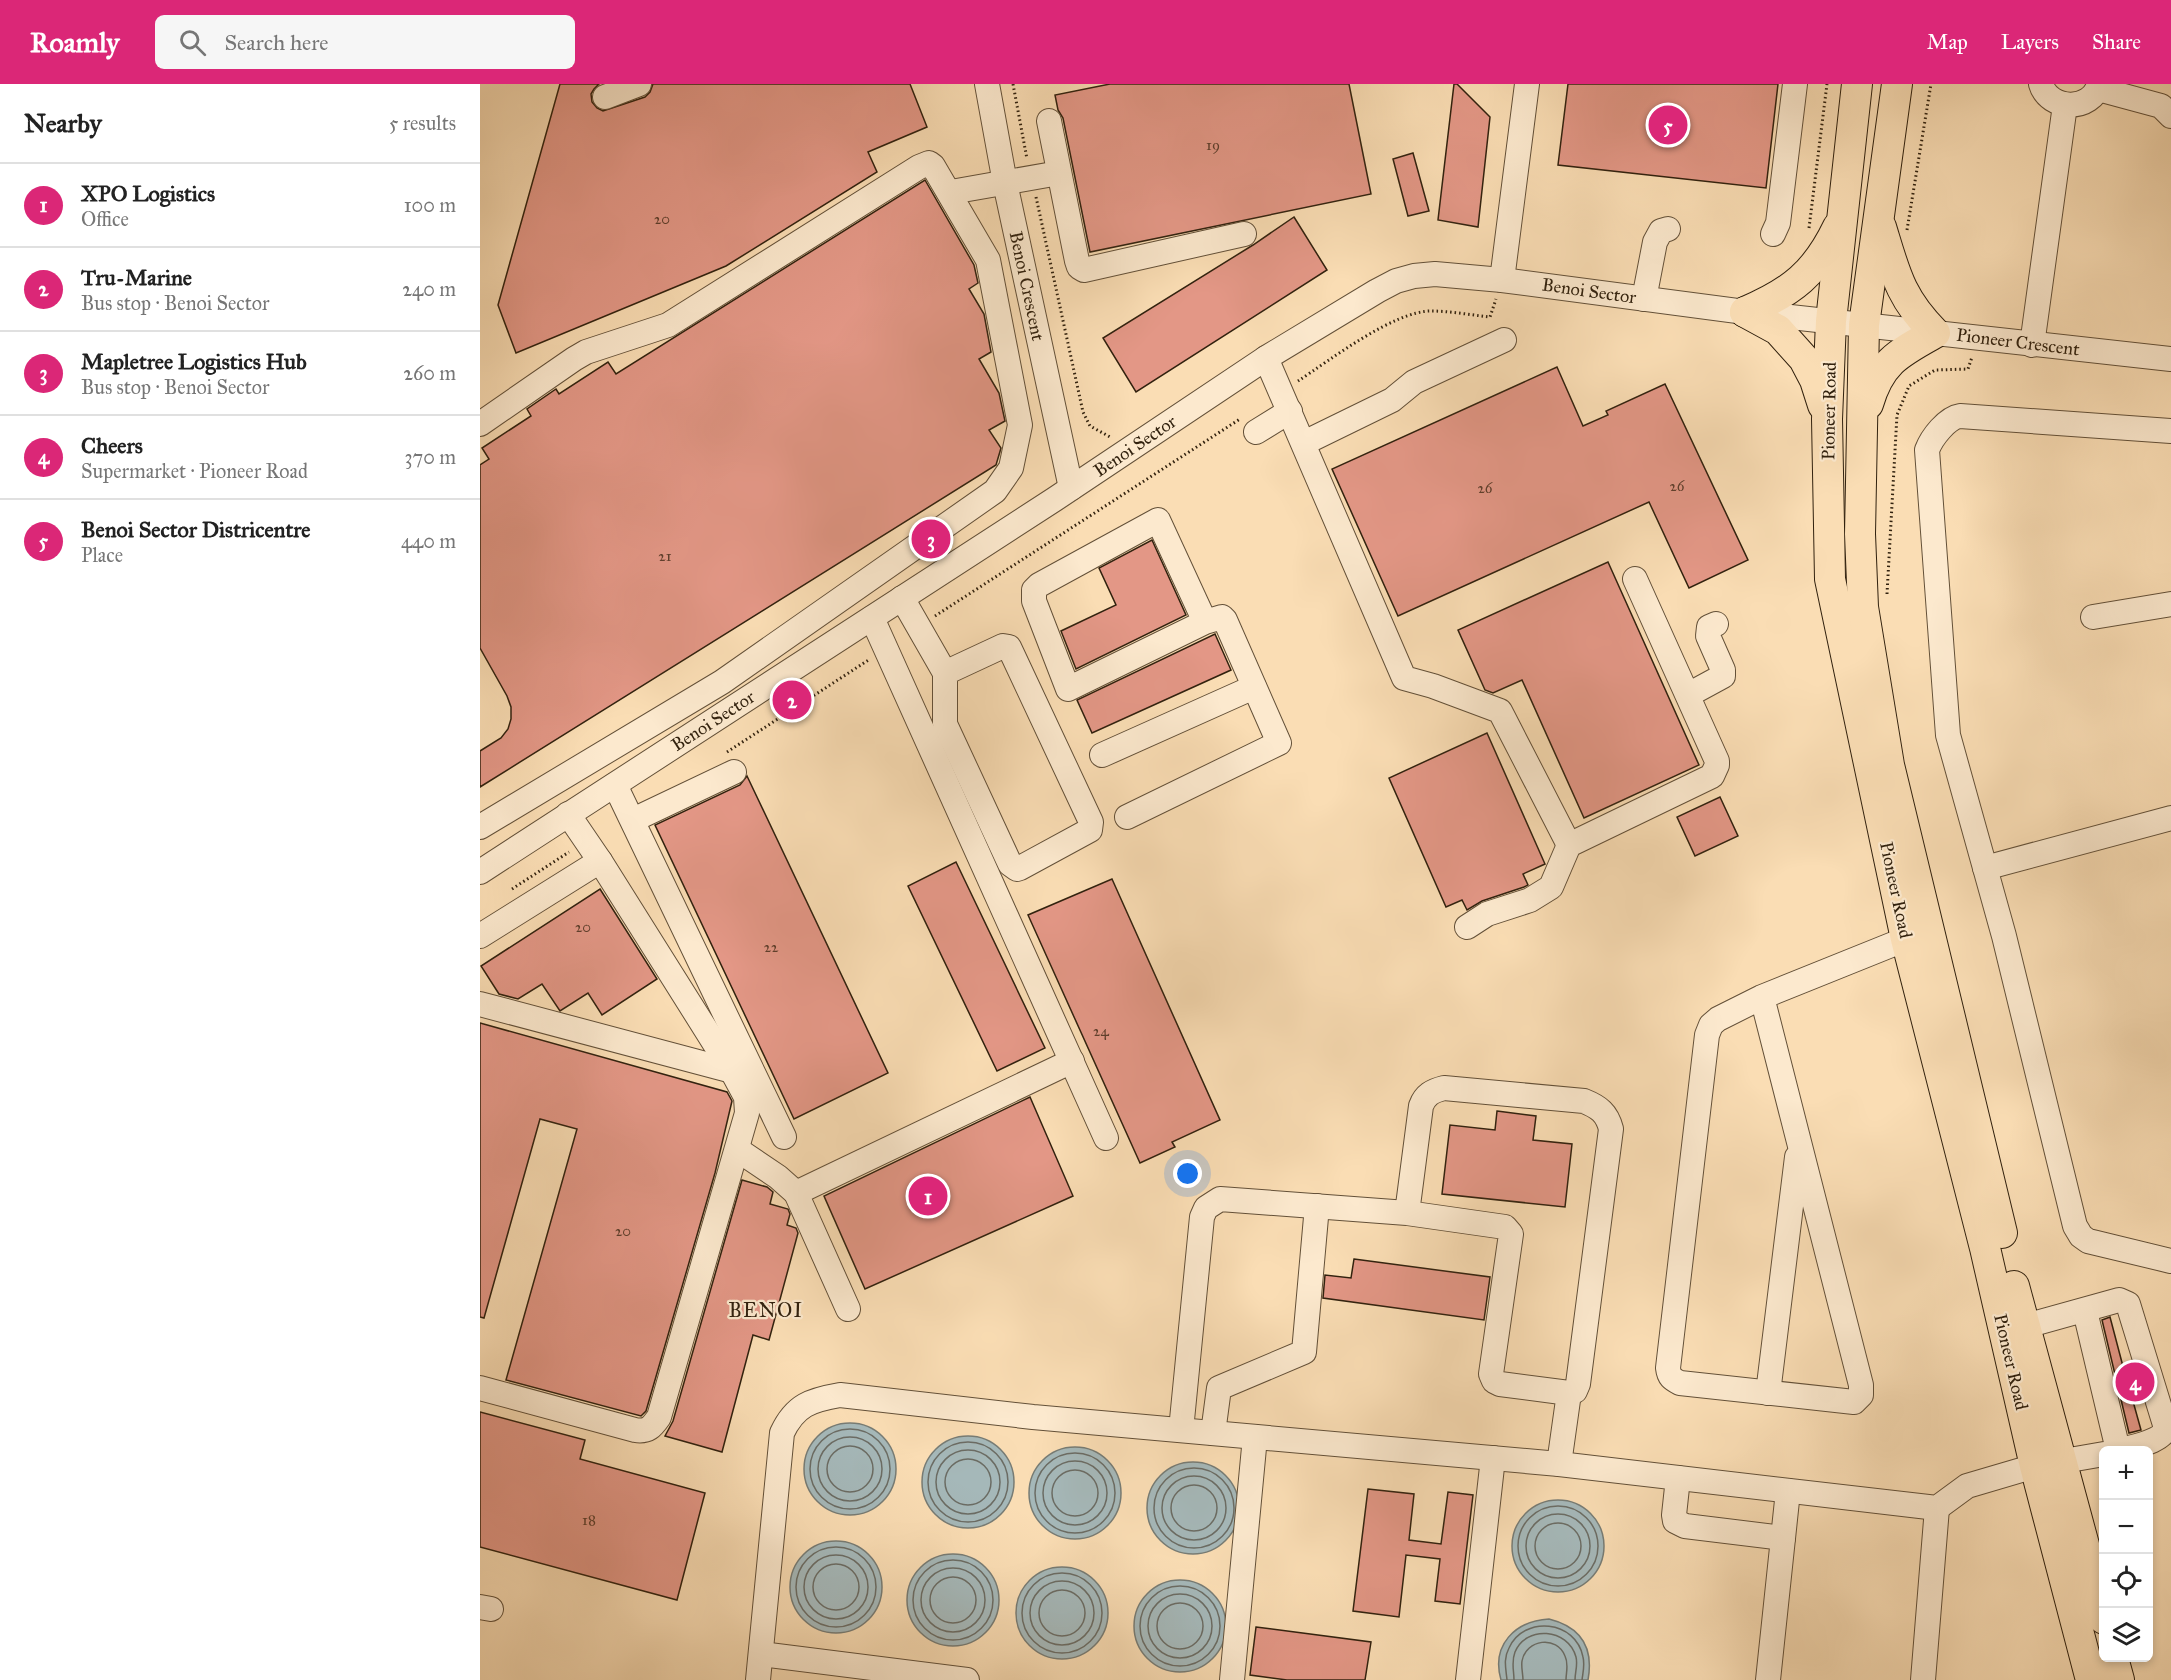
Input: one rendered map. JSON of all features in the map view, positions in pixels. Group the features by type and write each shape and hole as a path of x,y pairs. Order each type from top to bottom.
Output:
{"main road":[{"name":"Pioneer Road","path":"1857,84 1831,321 1827,418 1830,579 2014,1330 2049,1463 2091,1680"},
{"name":"Pioneer Road","path":"1897,84 1864,325 1860,534 1863,607 1916,930"},
{"path":"1746,312 1792,288 1814,267 1828,249 1844,216"},
{"path":"1862,439 1874,384 1885,366 1910,347 1935,333 1910,305 1900,287 1878,219"},
{"path":"1746,312 1778,330 1804,359 1815,380 1827,418"},
{"name":"Pioneer Road","path":"2049,1463 2099,1608"},
{"path":"2115,1662 2119,1680"}],"street":[{"path":"605,97 639,84"},
{"name":"Benoi Crescent","path":"987,84 1005,183 1071,488"},
{"path":"1502,280 1527,84"},
{"path":"1773,234 1778,223 1795,84"},
{"path":"2041,84 2052,100 2065,105 2078,105 2089,99 2098,86 2162,106 2171,117"},
{"path":"2032,345 2065,105"},
{"path":"1049,121 1077,261 1079,267 1084,270 1244,234"},
{"path":"480,424 586,352 668,325 929,163 933,165 951,192 988,260 1020,425 1011,468 995,491 722,682 480,827"},
{"path":"951,192 1059,173"},
{"path":"1644,299 1654,242 1661,231 1668,229"},
{"name":"Benoi Sector","path":"480,872 1071,488 1266,358 1377,291 1396,282 1414,276 1435,274 1502,280 1864,325"},
{"name":"Pioneer Crescent","path":"1864,325 2171,359"},
{"path":"1304,444 1392,400 1413,382 1504,340"},
{"path":"1266,358 1404,678 1433,686 1500,711 1569,845"},
{"path":"1248,425 1286,401"},
{"path":"2171,431 1960,416 1954,417 1929,444 1927,450 1948,735 2004,936 2075,1226 2081,1236 2088,1241 2171,1261"},
{"path":"1127,817 1279,744 1226,620 1220,616 1068,689 1033,596 1039,585 1158,520 1205,622"},
{"path":"1467,927 1487,914 1530,900 1551,887 1569,845 1712,776 1715,772 1717,761 1635,579"},
{"path":"902,598 945,673 945,724 1010,864 1017,869 1020,868 1090,831 1092,822 1009,647 1003,646 945,673"},
{"path":"2092,617 2171,604"},
{"path":"872,618 1106,1138"},
{"path":"1688,695 1723,676 1723,670 1707,636 1709,627 1716,624"},
{"path":"1102,755 1254,687"},
{"path":"633,820 728,764"},
{"path":"615,785 784,1137"},
{"path":"480,1388 644,1432 653,1426 659,1417 747,1113 746,1097 732,1071 568,814"},
{"path":"1985,868 2171,818"},
{"path":"480,936 600,861"},
{"path":"1762,997 1861,1385 1861,1395 1854,1402 1680,1383 1669,1375 1707,1035 1711,1025 1718,1019 1762,997 1916,930"},
{"path":"480,1004 732,1071"},
{"path":"796,1193 1072,1061"},
{"path":"1181,1430 1202,1217 1206,1208 1213,1202 1228,1199 1407,1213 1499,1226 1509,1230 1511,1234 1492,1378 1500,1384 1569,1393 1575,1391 1578,1384 1611,1129 1609,1119 1602,1110 1584,1101 1444,1088 1435,1090 1423,1100 1421,1106 1407,1213"},
{"path":"1768,1393 1799,1142"},
{"path":"738,1150 778,1177 796,1193 848,1309"},
{"path":"1213,1433 1219,1388 1304,1352 1317,1206"},
{"path":"2014,1330 2119,1300 2128,1304 2166,1428 2165,1433 2158,1438 2133,1446"},
{"path":"2085,1311 2119,1446"},
{"path":"1559,1464 1569,1393"},
{"path":"758,1680 782,1433 789,1417 814,1400 840,1395 1033,1417 1559,1464 1937,1508 1967,1486 2049,1463 2099,1455"},
{"path":"1232,1680 1255,1437"},
{"path":"1468,1680 1493,1458"},
{"path":"1678,1478 1675,1521 1685,1526 1783,1538"},
{"path":"1767,1680 1788,1491"},
{"path":"1923,1680 1937,1508"},
{"path":"761,1654 967,1680"}],"path":[{"path":"1013,84 1083,412 1090,426 1113,438 1122,454"},
{"path":"1809,230 1827,84"},
{"path":"1906,240 1931,84"},
{"path":"1286,401 1384,326 1409,314 1430,311 1490,317 1502,280"},
{"path":"918,626 1248,425"},
{"path":"728,764 885,649"},
{"path":"509,892 586,840"}],"water":[{"path":"850,1423 868,1427 882,1437 892,1451 896,1469 892,1487 882,1501 868,1511 850,1515 832,1511 818,1501 808,1487 804,1469 808,1451 818,1437 832,1427"},
{"path":"968,1436 986,1440 1000,1450 1010,1464 1014,1482 1010,1500 1000,1514 986,1524 968,1528 950,1524 936,1514 926,1500 922,1482 926,1464 936,1450 950,1440"},
{"path":"1075,1447 1093,1451 1107,1461 1117,1475 1121,1493 1117,1511 1107,1525 1093,1535 1075,1539 1057,1535 1043,1525 1033,1511 1029,1493 1033,1475 1043,1461 1057,1451"},
{"path":"1193,1462 1210,1466 1225,1476 1235,1491 1239,1508 1235,1525 1225,1540 1210,1550 1193,1554 1176,1550 1161,1540 1151,1525 1147,1508 1151,1491 1161,1476 1176,1466"},
{"path":"1558,1500 1576,1504 1590,1514 1600,1528 1604,1546 1600,1564 1590,1578 1576,1588 1558,1592 1540,1588 1526,1578 1516,1564 1512,1546 1516,1528 1526,1514 1540,1504"},
{"path":"836,1541 854,1545 868,1555 878,1569 882,1587 878,1605 868,1619 854,1629 836,1633 818,1629 804,1619 794,1605 790,1587 794,1569 804,1555 818,1545"},
{"path":"953,1554 970,1558 985,1568 995,1583 999,1600 995,1617 985,1632 970,1642 953,1646 936,1642 921,1632 911,1617 907,1600 911,1583 921,1568 936,1558"},
{"path":"1062,1567 1080,1571 1094,1581 1104,1595 1108,1613 1104,1631 1094,1645 1080,1655 1062,1659 1044,1655 1030,1645 1020,1631 1016,1613 1020,1595 1030,1581 1044,1571"},
{"path":"1180,1580 1198,1584 1212,1594 1222,1608 1226,1626 1222,1644 1212,1658 1198,1668 1180,1672 1162,1668 1148,1658 1138,1644 1134,1626 1138,1608 1148,1594 1162,1584"},
{"path":"1549,1619 1569,1627 1583,1640 1589,1658 1588,1680 1501,1680 1500,1656 1508,1637 1526,1624"}],"building":[{"path":"560,84 599,84 591,94 592,102 603,111 645,97 653,84 910,84 927,127 868,152 877,172 726,266 516,353 498,305"},
{"path":"1110,84 1349,84 1371,194 1090,252 1063,118 1058,110 1055,95"},
{"path":"1454,84 1457,84 1490,117 1478,227 1438,220"},
{"path":"1568,84 1778,84 1766,188 1558,165"},
{"path":"1413,153 1429,211 1408,216 1393,159"},
{"path":"925,180 974,265 978,283 969,289 984,314 991,352 979,359 999,393 1005,421 989,430 1001,448 996,465 480,787 480,751 501,738 508,729 511,719 511,707 507,696 480,648 480,465 489,459 482,448 531,416 527,409 556,389 559,394 608,362 616,374"},
{"path":"1294,217 1327,270 1136,392 1103,338"},
{"path":"1557,367 1583,426 1608,415 1606,411 1665,384 1748,560 1689,588 1649,502 1398,616 1332,469"},
{"path":"1152,540 1186,615 1076,669 1061,631 1116,605 1099,568"},
{"path":"1608,562 1699,765 1584,818 1522,680 1493,693 1485,690 1458,630"},
{"path":"1215,634 1231,670 1092,733 1077,700"},
{"path":"1487,733 1545,864 1523,874 1528,885 1524,887 1482,901 1467,910 1462,900 1446,907 1389,778"},
{"path":"747,776 888,1073 794,1119 655,825 740,785"},
{"path":"1720,797 1738,836 1695,856 1677,817"},
{"path":"956,862 1045,1048 997,1071 908,886"},
{"path":"1112,879 1220,1120 1172,1142 1175,1147 1140,1163 1028,915"},
{"path":"600,889 657,979 602,1015 588,993 560,1011 542,984 518,999 499,994 481,966"},
{"path":"480,1023 727,1092 732,1101 715,1173 646,1411 641,1416 506,1380 577,1129 540,1119 484,1318 480,1317"},
{"path":"1030,1097 1073,1196 865,1289 824,1196"},
{"path":"1497,1111 1536,1116 1533,1140 1572,1144 1565,1207 1442,1194 1450,1125 1495,1130"},
{"path":"742,1180 767,1187 773,1192 770,1204 788,1209 790,1214 787,1225 796,1228 798,1233 769,1340 753,1335 722,1452 665,1436 673,1421"},
{"path":"1354,1259 1490,1277 1484,1320 1323,1298 1325,1275 1351,1278"},
{"path":"2110,1317 2125,1374 2134,1372 2140,1392 2131,1394 2141,1430 2129,1433 2102,1320"},
{"path":"480,1412 585,1440 580,1459 705,1493 677,1600 480,1547"},
{"path":"1368,1489 1414,1494 1409,1540 1441,1544 1448,1492 1473,1495 1460,1604 1435,1601 1440,1559 1406,1555 1399,1617 1353,1611"},
{"path":"1256,1627 1371,1642 1365,1680 1287,1680 1250,1675"}],"place":[{"name":"Benoi Sector Districentre","path":"1668,125"},
{"name":"Mapletree Logistics Hub","path":"931,539"},
{"name":"Tru-Marine","path":"792,700"},
{"name":"XPO Logistics","path":"928,1196"},
{"name":"Cheers","path":"2135,1382"}],"district":[{"name":"BENOI","path":"766,1310"}]}
